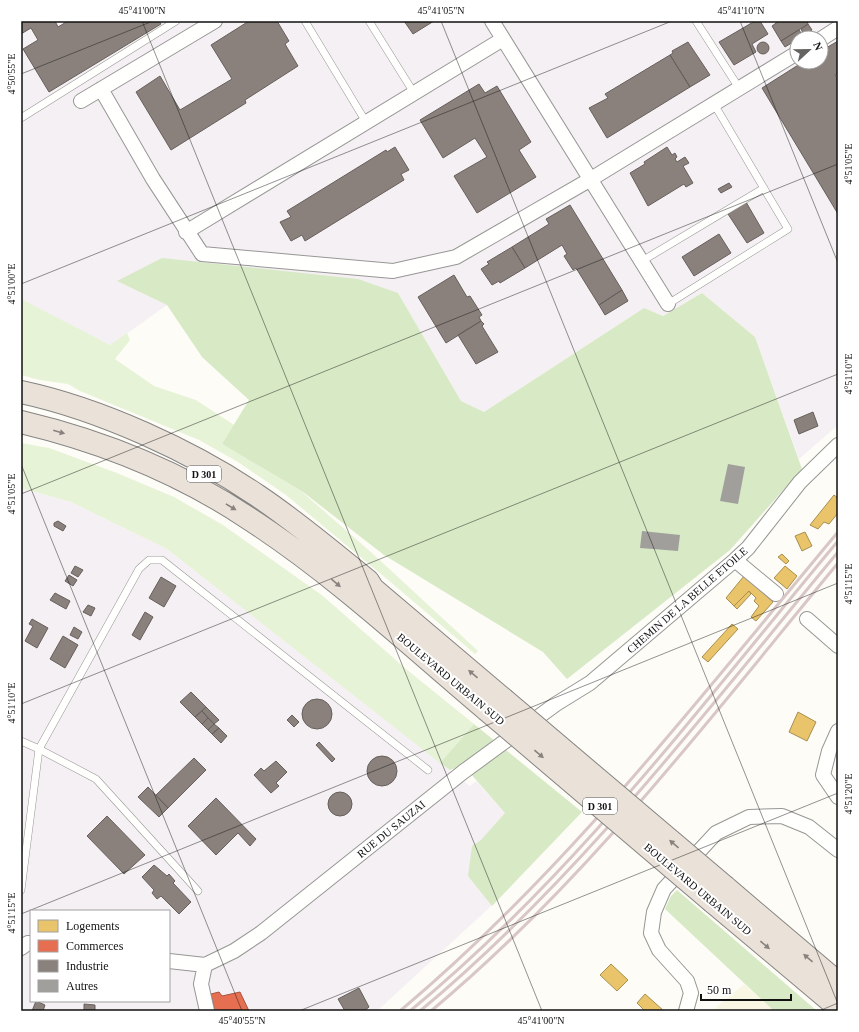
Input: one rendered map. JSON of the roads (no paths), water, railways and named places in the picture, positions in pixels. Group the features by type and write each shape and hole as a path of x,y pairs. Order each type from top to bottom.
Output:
{"highway":[{"path":"21,380 77,396 135,418 225,463 285,503 369,573 373,589"},
{"path":"21,392 67,404 101,417 182,452 209,466 258,496 306,531 368,581 373,589"},
{"name":"D 301","path":"21,404 49,411 114,433 178,460 281,521 364,586 373,589"},
{"name":"BOULEVARD URBAIN SUD","path":"21,422 81,438 148,464 197,488 247,517 327,576 495,705 719,894 838,1007"},
{"name":"BOULEVARD URBAIN SUD","path":"373,589 495,705"},
{"name":"BOULEVARD URBAIN SUD","path":"719,894 838,983"}],"street":[{"path":"82,101 215,21"},
{"path":"492,21 668,304"},
{"path":"829,34 838,28"},
{"path":"186,232 503,39"},
{"path":"101,89 153,179 186,232 202,254 393,271 456,257 591,179 789,58"},
{"name":"CHEMIN DE LA BELLE ETOILE","path":"576,692 590,682 748,548 800,482 838,445"},
{"path":"735,560 776,594"},
{"path":"807,619 838,646"},
{"name":"RUE DU SAUZAI","path":"205,965 234,951 260,934 463,772 556,704 576,692"},
{"path":"838,731 829,751 823,775 838,796"},
{"path":"686,1011 691,993 687,982 659,950 651,933 654,912 664,889 716,833 729,825 749,817 782,816 809,827 838,850"},
{"path":"170,961 205,965 201,984 207,1011"}],"lane":[{"path":"21,118 176,21"},
{"path":"305,21 366,122"},
{"path":"369,21 414,93"},
{"path":"696,21 739,88"},
{"path":"668,304 788,230 714,104"},
{"path":"642,261 764,188"},
{"path":"21,890 39,749 139,569 149,560 162,560 428,770"},
{"path":"21,741 96,779 198,891"}],"railway":[{"path":"400,1011 461,957 575,842 682,720 838,532"},
{"path":"410,1011 470,958 527,903 582,846 635,786 838,541"},
{"path":"420,1011 478,960 534,906 588,849 690,732 838,552"},
{"path":"431,1011 488,961 542,908 645,797 838,563"}]}
